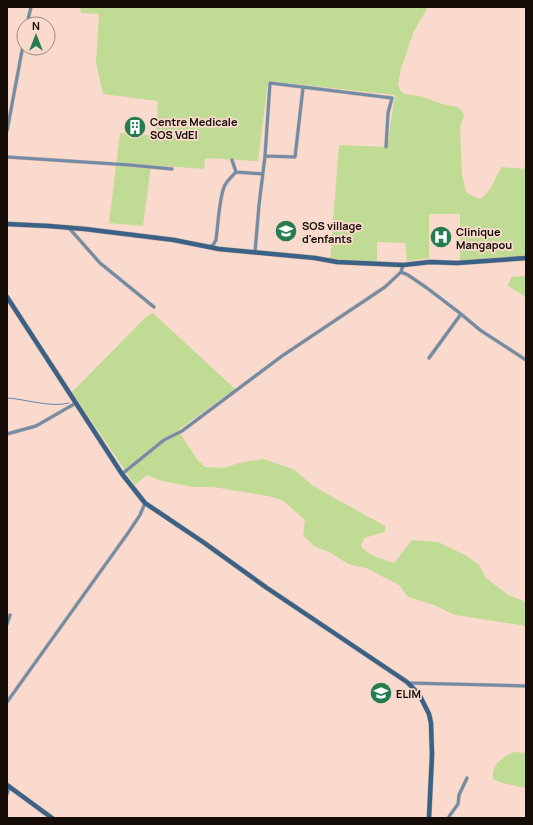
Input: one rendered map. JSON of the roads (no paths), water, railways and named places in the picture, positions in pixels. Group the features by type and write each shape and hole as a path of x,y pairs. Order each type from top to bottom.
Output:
{"street":[{"path":"7,131 21,56"},
{"path":"255,252 265,156 270,83 392,98 388,113 386,147"},
{"path":"265,156 295,156 303,88"},
{"path":"7,157 130,165 172,170"},
{"path":"232,160 236,172"},
{"path":"236,172 263,174"},
{"path":"209,247 213,245 216,240 224,187 236,172"},
{"path":"7,224 69,227 174,240 209,247 315,258 337,262 403,265 430,262 457,263 526,258"},
{"path":"69,227 100,263 154,307"},
{"path":"122,474 164,440 182,431 282,356 386,287 401,272 403,265"},
{"path":"401,272 408,275 480,330 526,360"},
{"path":"7,297 122,474 145,503 203,542 266,588 406,682 419,694 429,714 431,723 432,755 429,818"},
{"path":"428,358 461,314"},
{"path":"7,434 36,426 76,403"},
{"path":"7,702 124,539 140,515 145,503"},
{"path":"7,624 10,615"},
{"path":"406,682 526,686"},
{"path":"448,818 458,804 459,795 467,778"},
{"path":"7,794 8,786 52,818"}],"waterway":[{"path":"7,398 46,404 69,403"}],"place":[{"name":"Centre Medicale SOS VdE|","path":"135,127"},
{"name":"SOS village d'enfants","path":"286,231"},
{"name":"Clinique Mangapou","path":"441,237"},
{"name":"ELIM","path":"381,693"}]}
